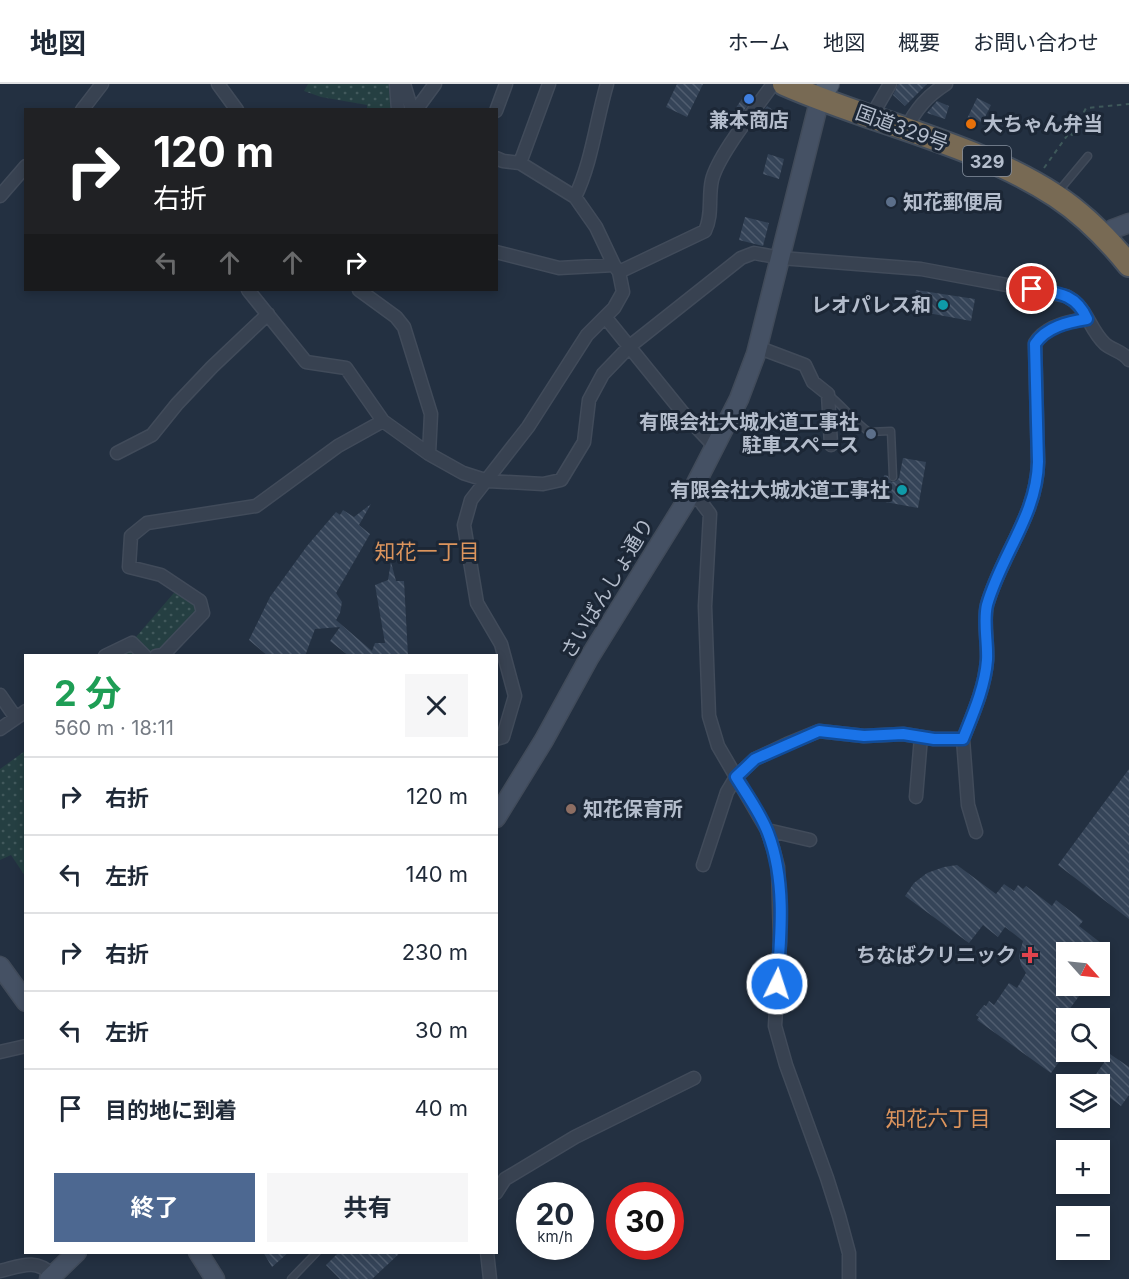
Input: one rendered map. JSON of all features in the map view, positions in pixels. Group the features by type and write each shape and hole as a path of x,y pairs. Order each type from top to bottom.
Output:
{"highway":[{"name":"国道329号","path":"784,84 823,89 871,117 1010,171 1054,195 1082,215 1129,265"}],"main road":[{"name":"さいばんしょ通り","path":"498,815 544,740 589,658 690,495 747,380 781,258 823,89"},
{"path":"1104,237 1113,229 1129,223"},
{"path":"0,966 24,999"},
{"path":"51,1277 75,1254"},
{"path":"199,1254 215,1279"}],"street":[{"path":"84,108 102,84"},
{"path":"218,84 236,108"},
{"path":"396,84 398,108"},
{"path":"404,84 411,108"},
{"path":"418,108 435,84"},
{"path":"497,108 506,84"},
{"path":"520,163 549,84"},
{"path":"575,197 584,179 606,84"},
{"path":"498,253 559,268 616,269 705,231 708,224 712,179 724,155 773,84"},
{"path":"871,117 890,84"},
{"path":"906,129 914,112 930,94 946,84"},
{"path":"498,159 520,163 575,197 597,227 616,269 623,292 606,318 587,335 528,427 471,500 464,525 477,603 501,644 514,696 503,737 498,738"},
{"path":"0,196 24,168"},
{"path":"250,291 306,362 346,368 383,421 429,454 463,473 488,481 543,484 561,480 584,442 589,400 603,374 630,346 741,258 754,253 781,258 921,269 1066,296 1076,301 1082,308 1104,343 1129,360"},
{"path":"360,291 396,317 404,327 431,414 429,454"},
{"path":"117,453 152,435 212,367 268,314"},
{"path":"606,318 683,413 715,447"},
{"path":"976,832 968,805 963,739 986,670 987,607 997,579 1031,505 1037,482 1035,344 1044,333 1074,321 1087,319"},
{"path":"757,347 806,365 813,382 828,394 831,445"},
{"path":"165,654 203,613 200,601 161,575 129,567 131,536 147,523 256,506 338,446 383,421"},
{"path":"690,495 701,502 710,514 705,606 709,716 718,746 767,830 778,867 780,941 775,1026 786,1065 839,1216 849,1253 849,1279"},
{"path":"109,654 132,643 143,654"},
{"path":"0,695 21,714 0,729"},
{"path":"704,865 728,792 736,777 755,759 819,731 864,736 903,734 963,739"},
{"path":"916,797 921,737"},
{"path":"767,830 810,840"},
{"path":"0,1052 24,1047"},
{"path":"498,1190 505,1179 575,1137 694,1077"},
{"path":"487,1254 490,1279"},
{"path":"0,1271 29,1264 43,1266 51,1277"}],"lane":[{"path":"1054,195 1088,156"},
{"path":"828,394 847,409 856,423 869,432 891,431 893,477"},
{"path":"291,1279 315,1254"}],"path":[{"path":"1042,170 1069,133 1072,135 1086,108 1129,104"}],"green space":[{"path":"308,84 390,84 392,108 367,108 367,105 321,97 304,91"},
{"path":"179,587 203,613 164,654 110,654 129,645"},
{"path":"24,752 24,874 11,855 0,860 0,769"}],"building":[{"path":"677,84 703,84 687,117 666,107"},
{"path":"898,84 927,84 905,106 893,95"},
{"path":"746,93 753,98 737,120 731,115"},
{"path":"977,98 991,105 982,123 977,120 973,127 965,123"},
{"path":"937,101 949,106 945,119 927,113"},
{"path":"767,106 780,115 769,130 756,121"},
{"path":"768,154 784,159 779,179 763,174"},
{"path":"745,217 769,223 763,246 739,240"},
{"name":"レオパレス和","path":"916,290 975,299 971,321 912,310"},
{"name":"有限会社大城水道工事社","path":"903,458 926,462 918,508 880,501 884,475 888,476 891,482 896,481 899,478"},
{"path":"371,504 359,525 370,534 336,593 342,602 336,620 372,651 375,643 385,643 375,585 388,580 391,562 396,581 404,581 408,654 346,654 330,641 340,627 315,629 306,654 266,654 249,640 270,597 307,546 336,512 340,515 343,510 354,517"},
{"path":"1129,769 1129,919 1058,865"},
{"path":"957,865 996,894 1004,884 1014,891 1018,885 1023,889 1026,886 1052,906 1056,900 1083,921 1079,926 1100,942 1056,942 1056,996 1079,996 1070,1008 1056,1008 1056,1062 1059,1062 1051,1073 977,1020 979,1017 976,1015 984,1005 986,1006 989,1001 994,1005 1009,983 1017,988 1026,973 1019,956 1023,941 1005,927 998,937 983,925 969,943 905,896 914,883 927,873"},
{"path":"1110,1054 1129,1067 1129,1095 1121,1106 1110,1098 1110,1074 1096,1074 1104,1062 1110,1062"},
{"path":"264,1254 287,1254 272,1267"},
{"path":"337,1254 399,1254 372,1279 340,1279 326,1265"}],"place":[{"name":"兼本商店","path":"749,99"},
{"name":"大ちゃん弁当","path":"971,124"},
{"name":"知花郵便局","path":"891,202"},
{"name":"レオパレス和","path":"943,305"},
{"name":"有限会社大城水道工事社 駐車スペース","path":"871,434"},
{"name":"有限会社大城水道工事社","path":"902,490"},
{"name":"知花保育所","path":"571,809"},
{"name":"ちなばクリニック","path":"1030,955"}],"district":[{"name":"知花一丁目","path":"427,551"},
{"name":"知花六丁目","path":"938,1118"}],"route":[{"path":"777,984 780,941 778,867 767,830 736,777 755,759 819,731 864,736 903,734 934,739 963,739 986,670 987,607 997,579 1031,505 1037,482 1035,344 1044,333 1074,321 1087,319 1076,301 1066,296 1032,289"}]}
